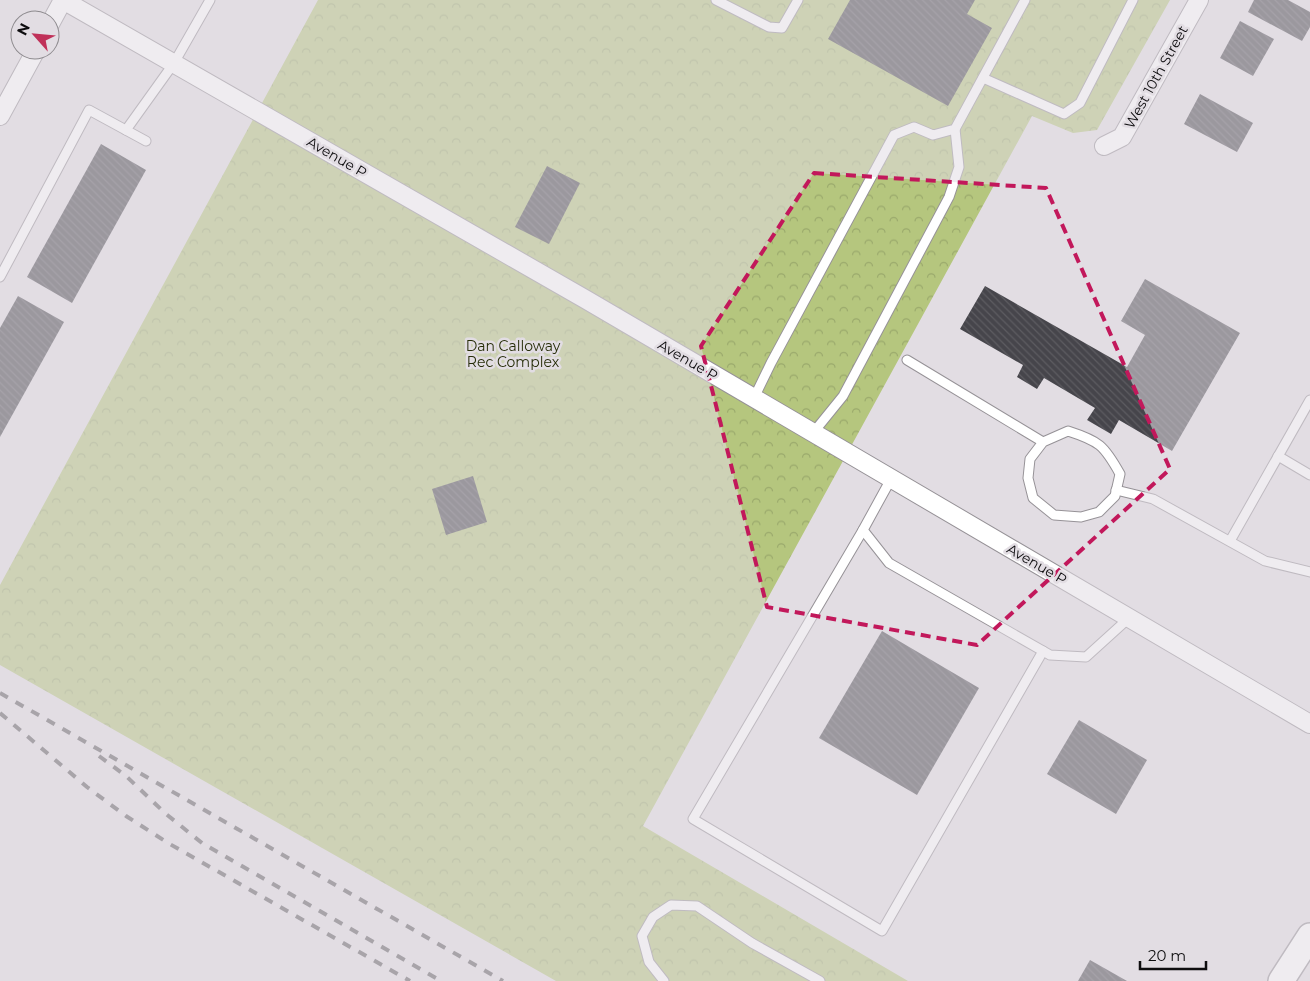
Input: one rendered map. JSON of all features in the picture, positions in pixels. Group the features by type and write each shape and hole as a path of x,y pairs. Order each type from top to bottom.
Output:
{"main road":[{"path":"1283,979 1310,936"}],"street":[{"name":"Avenue P","path":"63,0 754,398 1310,724"},
{"name":"West 10th Street","path":"1104,146 1122,138 1199,0"},
{"path":"0,116 31,60"}],"lane":[{"path":"126,130 174,63 210,0"},
{"path":"716,0 769,27 782,28 798,0"},
{"path":"813,433 843,396 949,197 959,167 955,129 1025,0"},
{"path":"983,78 1064,114 1080,103 1133,0"},
{"path":"0,277 89,110 146,141"},
{"path":"754,398 770,363 894,135 914,127 933,135 955,129"},
{"path":"907,360 1043,442"},
{"path":"1230,541 1310,400"},
{"path":"1068,431 1090,438 1108,452 1120,474 1115,496 1099,512 1081,516 1054,515 1033,498 1028,478 1030,459 1043,442 1068,431"},
{"path":"1278,456 1310,475"},
{"path":"892,479 693,818 882,931 1043,651"},
{"path":"1116,490 1153,499 1265,561 1310,572"},
{"path":"863,530 889,563 1050,655 1086,657 1129,618"},
{"path":"664,981 649,962 642,936 653,917 671,905 698,906 752,943 820,981"}],"highlighted area":[{"path":"814,173 1046,188 1170,469 977,645 767,607 701,346"}],"green space":[{"name":"Dan Calloway Rec Complex","path":"318,0 1170,0 1097,130 1073,133 1032,116 643,826 908,981 556,981 0,665 0,585"}],"building":[{"path":"850,0 975,0 967,14 992,28 948,106 828,39"},
{"path":"1254,0 1288,0 1310,12 1310,27 1302,41 1248,12"},
{"path":"1240,21 1274,39 1253,76 1220,58"},
{"path":"1200,94 1253,123 1237,152 1184,124"},
{"path":"101,144 146,170 72,303 27,277"},
{"path":"547,166 580,183 549,244 515,227"},
{"path":"1145,279 1240,333 1172,451 1119,420 1111,434 1087,420 1095,408 1044,378 1037,389 1017,377 1023,365 960,329 985,286 1127,367 1145,335 1121,321"},
{"path":"18,296 64,322 0,437 0,328"},
{"path":"473,476 487,522 446,535 432,489"},
{"path":"882,631 979,688 917,795 819,738"},
{"path":"1079,720 1147,760 1116,814 1047,774"},
{"path":"1090,960 1127,981 1078,981"}],"railway":[{"path":"0,693 503,981"},
{"path":"0,713 87,787 126,816 168,843 410,981"},
{"path":"99,756 126,776 166,814 202,843 441,981"}]}
